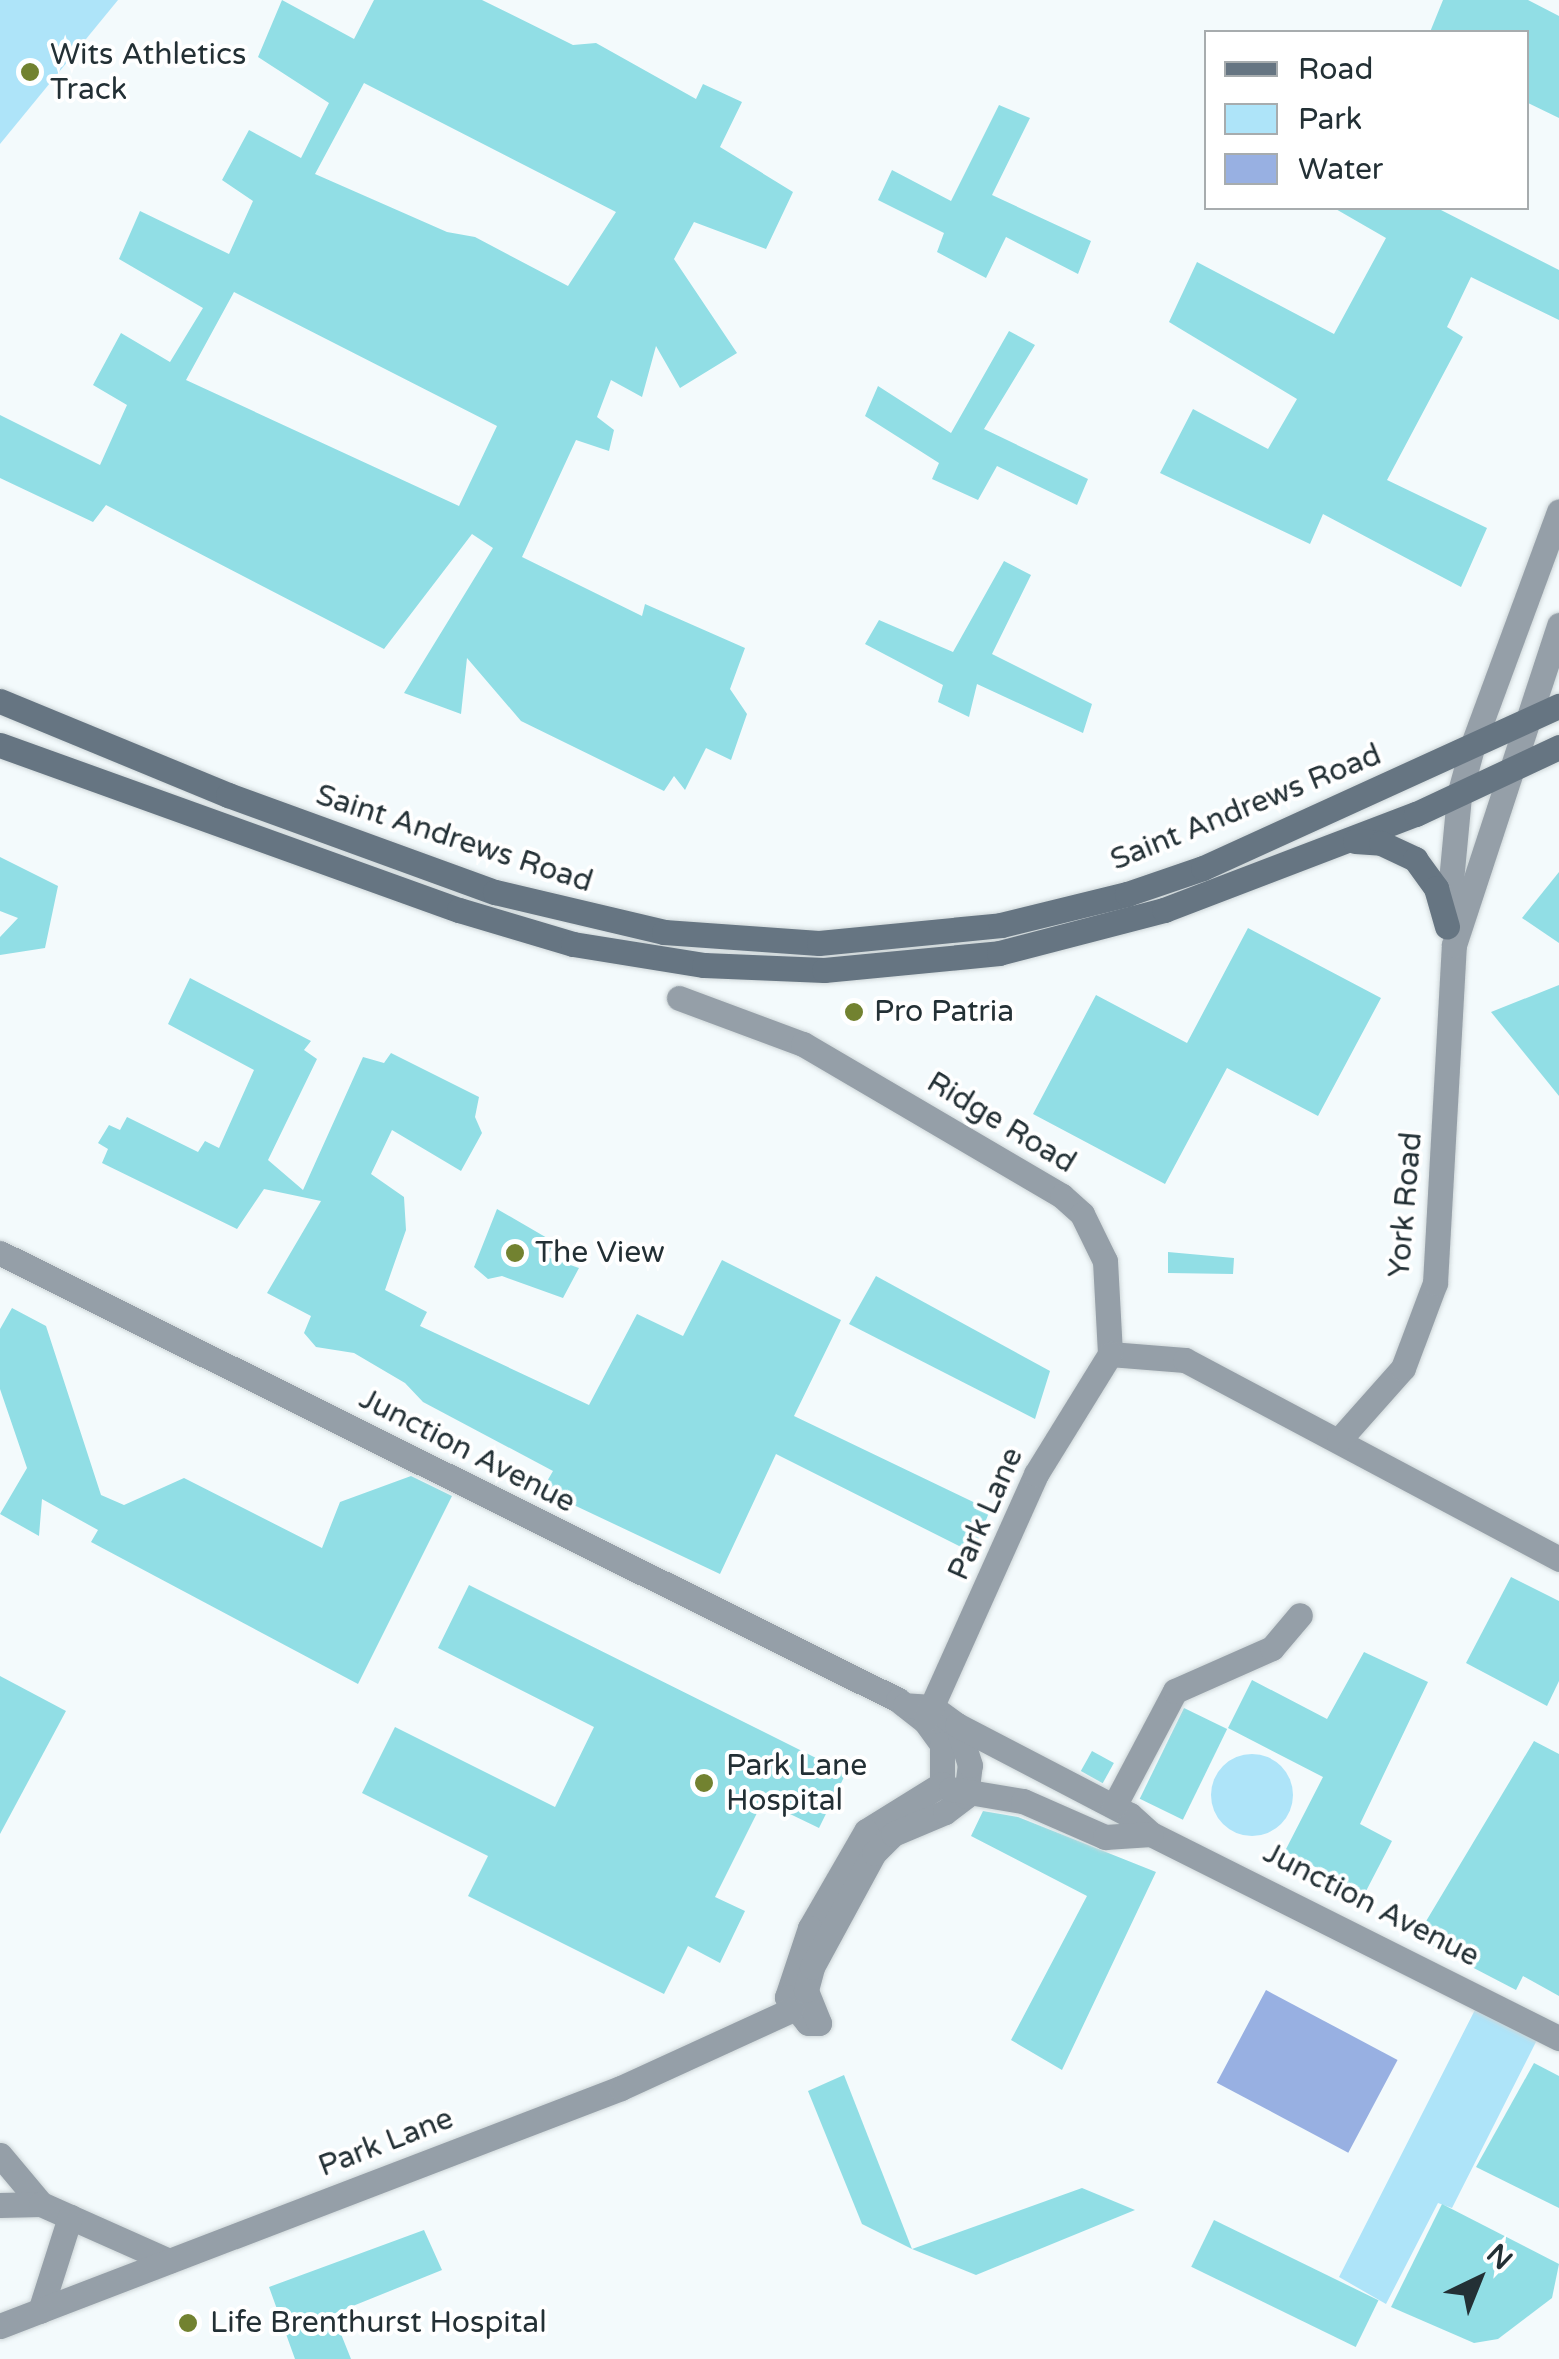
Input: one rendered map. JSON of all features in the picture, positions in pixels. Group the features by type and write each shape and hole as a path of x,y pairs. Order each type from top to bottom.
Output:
{"main road":[{"name":"Saint Andrews Road","path":"0,701 228,796 495,892 612,922 763,942 819,944 982,928 1127,894 1220,861 1559,706"},
{"name":"Saint Andrews Road","path":"0,745 502,924 573,944 750,968 824,970 999,953 1164,910 1350,840 1459,795 1559,747"},
{"path":"1350,840 1381,843 1415,859 1436,888 1450,936"}],"street":[{"name":"York Road","path":"1339,1440 1403,1368 1435,1284 1459,795 1473,744 1559,511"},
{"name":"York Road","path":"1450,936 1559,625"},
{"name":"Ridge Road","path":"679,998 803,1044 1062,1196 1082,1214 1106,1261 1110,1354"},
{"name":"Junction Avenue","path":"0,1253 921,1711"},
{"path":"1110,1354 1186,1360 1559,1559"},
{"name":"Park Lane","path":"921,1711 1036,1474 1110,1354"},
{"path":"1114,1806 1175,1691 1272,1648 1300,1615"},
{"path":"921,1711 957,1725 970,1765 966,1796"},
{"path":"791,2010 787,1981 810,1928 856,1846 882,1819 926,1799 942,1784 942,1744 921,1711"},
{"name":"Junction Avenue","path":"957,1725 1114,1806 1151,1834 1559,2038"},
{"name":"Junction Avenue","path":"942,1784 966,1796 1023,1801 1105,1837 1151,1834"},
{"name":"Park Lane","path":"0,2326 621,2088 791,2010 819,2024 807,1982 874,1853 893,1834 945,1812 966,1796"},
{"path":"0,2155 41,2204"},
{"path":"0,2205 41,2204 170,2261"},
{"path":"40,2311 70,2217"}],"green space":[{"name":"Wits Athletics Track","path":"0,0 118,0 0,144"},
{"path":"1252,1754 1268,1757 1281,1766 1290,1779 1290,1811 1281,1824 1268,1833 1252,1836 1236,1833 1223,1824 1214,1811 1211,1795 1214,1779 1223,1766 1236,1757"},
{"path":"1479,2002 1540,2034 1452,2208 1438,2203 1386,2304 1339,2277"}],"water":[{"path":"1266,1990 1398,2060 1348,2153 1217,2083"}],"building":[{"path":"282,0 354,39 374,0 482,0 573,45 596,43 696,99 703,84 742,102 720,147 793,192 766,249 694,222 674,259 737,353 680,388 656,346 642,397 611,380 597,417 614,430 609,451 576,440 522,557 642,616 645,604 745,648 730,689 747,714 731,760 706,748 685,790 674,776 664,791 521,721 467,658 461,714 404,693 493,548 472,534 384,649 106,505 93,522 0,478 0,415 100,465 127,405 93,385 121,333 170,362 203,308 119,259 140,211 229,254 253,201 222,180 249,130 301,158 329,103 258,57","holes":["364,83 616,212 568,286 475,237 447,232 315,174","234,292 497,426 459,506 186,380"]},
{"path":"1443,0 1528,0 1559,16 1559,118 1529,103 1529,30 1431,30"},
{"path":"999,105 1030,118 992,195 1091,241 1078,274 1006,237 986,278 937,252 944,233 878,200 892,170 951,201"},
{"path":"1337,210 1441,210 1559,270 1559,320 1471,277 1447,327 1463,337 1387,480 1487,528 1461,587 1323,514 1310,544 1160,473 1193,409 1268,449 1297,399 1169,322 1197,262 1334,334 1386,238"},
{"path":"1009,331 1035,345 984,429 1088,479 1077,505 997,466 978,500 932,479 939,463 865,416 878,386 951,433"},
{"path":"1004,561 1031,575 992,654 1092,704 1083,733 977,684 969,717 938,702 943,685 865,644 879,620 953,652"},
{"path":"0,857 58,886 45,948 0,955 0,937 18,918 0,911"},
{"path":"1559,872 1559,943 1522,918"},
{"path":"1248,928 1381,998 1318,1116 1227,1068 1165,1184 1033,1114 1096,995 1187,1043"},
{"path":"190,978 311,1041 304,1050 317,1059 268,1160 303,1190 363,1057 384,1063 391,1053 479,1097 475,1117 482,1133 461,1171 392,1130 371,1174 404,1197 406,1230 385,1290 427,1312 420,1326 589,1405 637,1314 683,1336 722,1260 841,1320 794,1416 990,1510 973,1553 776,1454 720,1574 542,1490 553,1471 423,1402 405,1383 354,1353 316,1347 304,1333 311,1316 267,1293 321,1201 264,1189 237,1229 102,1163 108,1149 98,1143 109,1125 120,1130 127,1117 198,1152 205,1141 219,1148 254,1070 168,1024"},
{"path":"1559,985 1559,1096 1491,1012"},
{"name":"The View","path":"497,1209 554,1242 547,1257 579,1268 563,1298 502,1276 488,1279 474,1267"},
{"path":"1168,1252 1234,1258 1233,1274 1168,1273"},
{"path":"876,1276 1050,1371 1035,1419 849,1324"},
{"path":"12,1308 46,1326 101,1495 124,1505 184,1478 322,1548 340,1502 411,1476 452,1496 358,1684 91,1542 98,1530 42,1499 39,1536 0,1514 27,1468 0,1389 0,1329"},
{"path":"1511,1577 1559,1601 1559,1681 1547,1706 1466,1663"},
{"name":"Park Lane Hospital","path":"469,1585 846,1773 819,1828 763,1801 715,1897 745,1911 720,1963 688,1946 664,1994 468,1896 488,1856 362,1793 395,1727 555,1807 594,1727 438,1648"},
{"path":"1364,1652 1428,1682 1360,1824 1392,1841 1365,1893 1285,1851 1323,1777 1228,1728 1252,1680 1327,1719"},
{"path":"0,1676 66,1711 0,1834"},
{"path":"1184,1708 1227,1729 1183,1820 1140,1799"},
{"path":"1534,1741 1559,1754 1559,1996 1523,1976 1516,1990 1416,1938"},
{"path":"1092,1751 1114,1763 1103,1783 1081,1771"},
{"path":"983,1811 1018,1817 1156,1872 1062,2070 1011,2040 1087,1896 971,1836"},
{"path":"1534,2063 1559,2076 1559,2208 1476,2167"},
{"path":"844,2075 912,2249 862,2224 808,2091"},
{"path":"1082,2188 1135,2210 976,2275 912,2249"},
{"path":"1442,2204 1559,2264 1552,2298 1498,2339 1474,2343 1391,2307"},
{"path":"1214,2220 1378,2300 1356,2347 1191,2267"},
{"path":"424,2230 442,2270 333,2314 351,2359 295,2359 269,2287"}],"place":[{"name":"Wits Athletics Track","path":"30,72"},
{"name":"Pro Patria","path":"854,1012"},
{"name":"The View","path":"515,1253"},
{"name":"Park Lane Hospital","path":"704,1783"},
{"name":"Life Brenthurst Hospital","path":"188,2323"}]}
